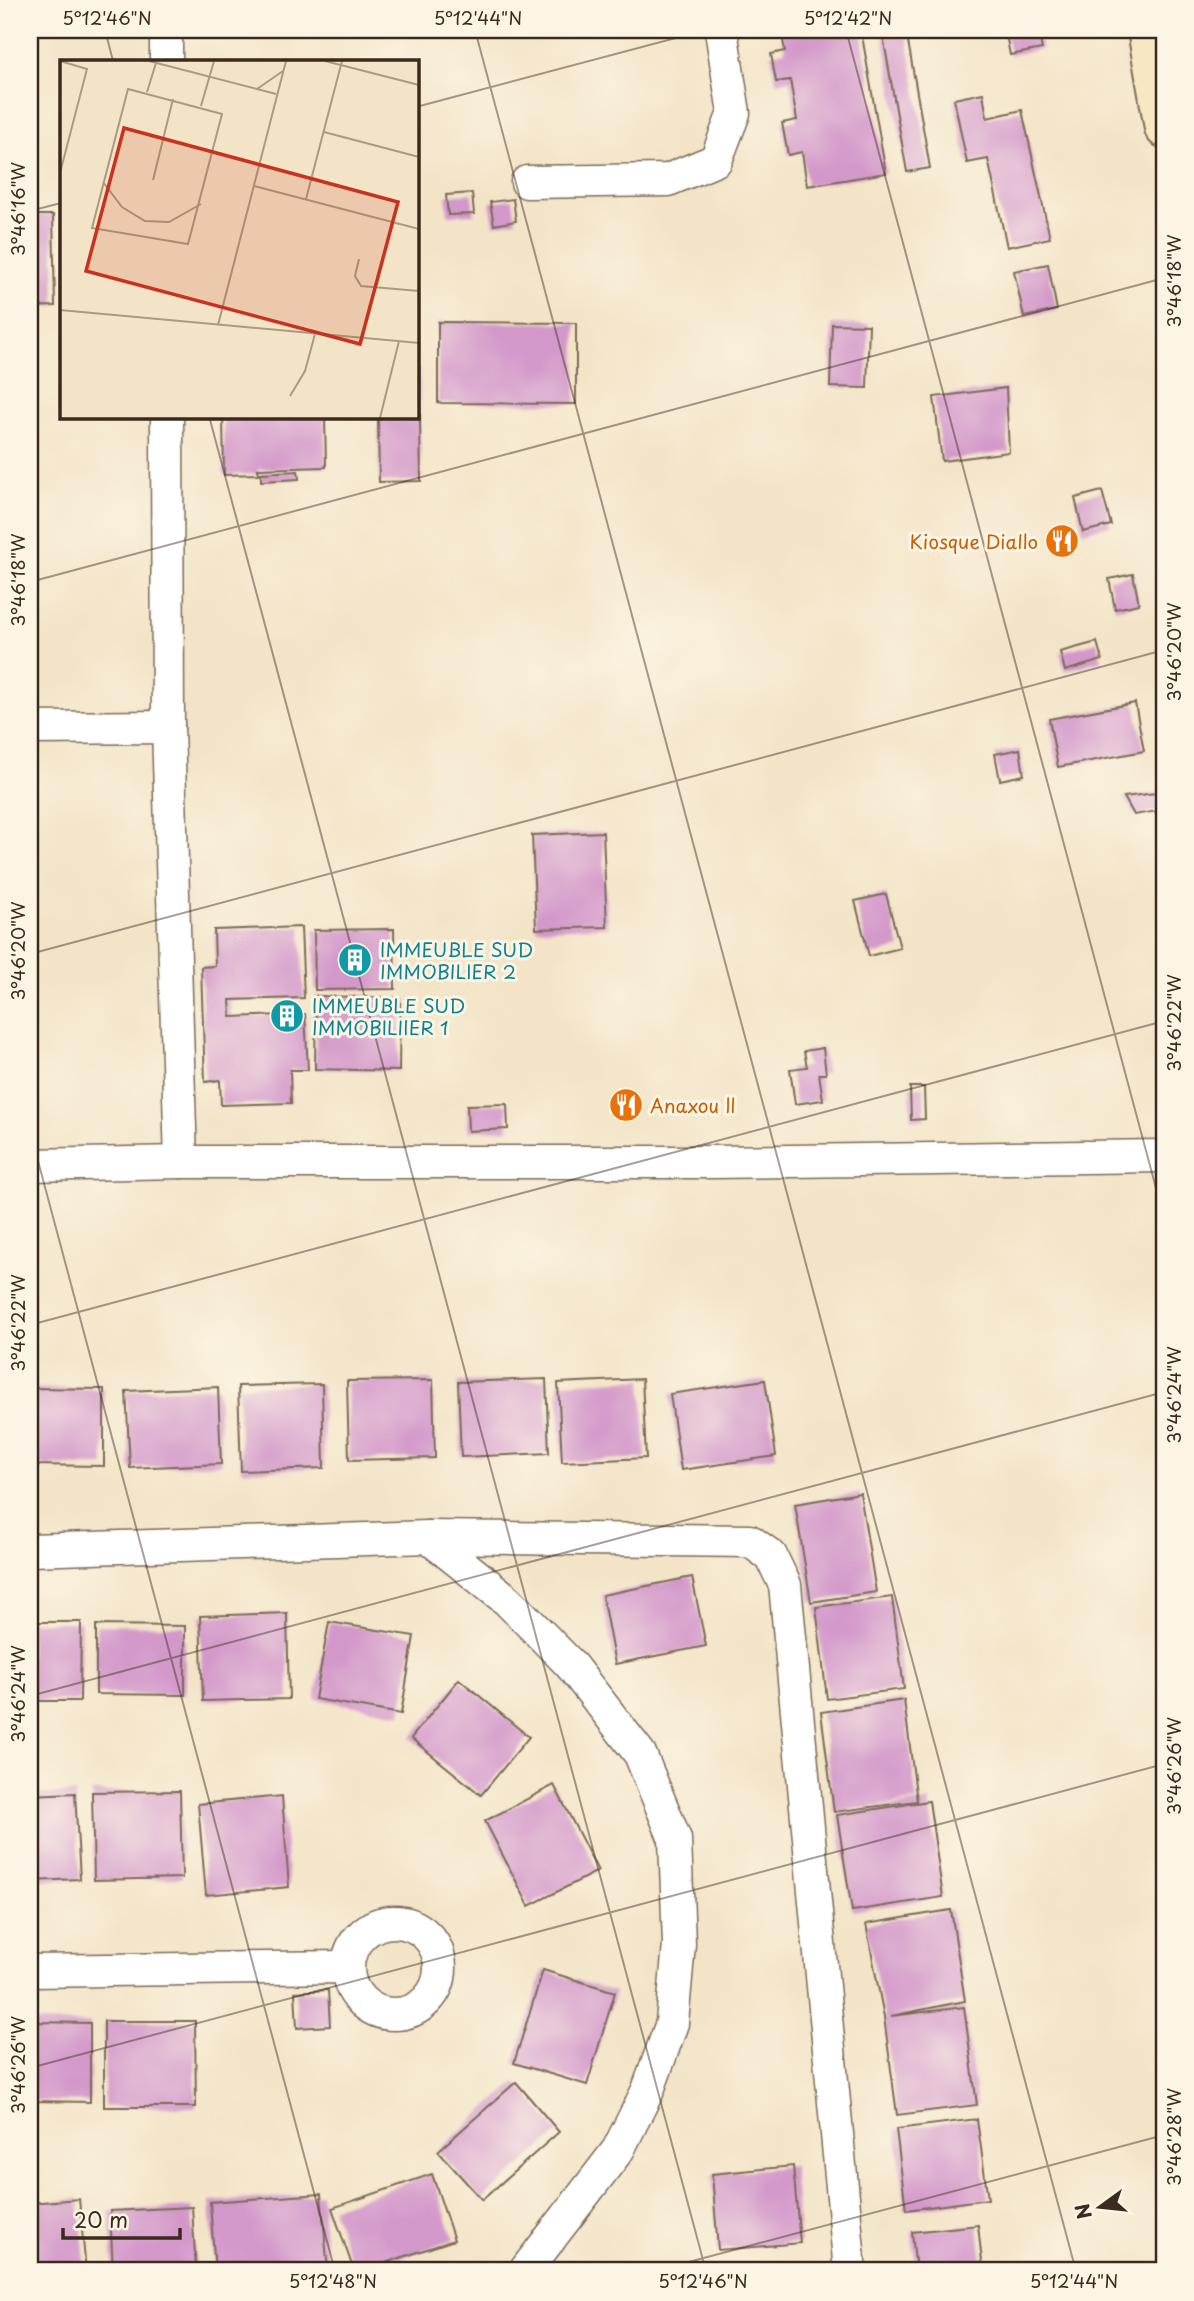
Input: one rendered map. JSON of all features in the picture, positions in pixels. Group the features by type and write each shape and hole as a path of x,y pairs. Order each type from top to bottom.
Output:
{"main road":[{"path":"1147,30 1164,128"}],"street":[{"path":"166,30 166,60"},
{"path":"527,182 668,180 716,160 734,113 721,30"},
{"path":"167,418 168,727 181,1162"},
{"path":"30,727 168,727"},
{"path":"30,1165 181,1162 712,1162 1164,1156"},
{"path":"30,1550 428,1537 750,1541 771,1556 785,1585 850,2271"},
{"path":"428,1537 507,1600 570,1664 640,1754 675,1839 679,1944 672,2023 648,2090 618,2150 525,2271"},
{"path":"30,1971 347,1967"}],"building":[{"path":"781,30 861,30 886,173 807,186 802,152 788,155 782,123 797,120 790,80 776,82 771,54 785,51"},
{"path":"882,30 906,30 930,168 907,172"},
{"path":"1005,30 1038,30 1042,49 1010,55"},
{"path":"983,93 987,118 1022,110 1050,238 1007,247 988,159 967,163 954,99"},
{"path":"472,193 474,214 448,215 446,195"},
{"path":"513,199 516,221 494,225 490,202"},
{"path":"30,215 53,215 55,306 30,307"},
{"path":"1048,264 1057,310 1024,317 1014,271"},
{"path":"438,322 576,323 576,404 438,403"},
{"path":"832,324 869,325 867,388 830,387"},
{"path":"419,368 421,481 379,482 378,418 418,418"},
{"path":"1006,388 1009,452 942,461 934,397"},
{"path":"223,418 325,418 326,467 258,469 259,474 224,475"},
{"path":"298,471 299,479 261,481 261,473"},
{"path":"1102,491 1111,525 1083,532 1075,498"},
{"path":"1133,574 1139,604 1115,609 1109,579"},
{"path":"1097,642 1102,660 1065,671 1060,652"},
{"path":"1135,703 1144,751 1058,767 1049,719"},
{"path":"1020,749 1024,775 1000,780 995,754"},
{"path":"1164,792 1164,810 1134,815 1124,797"},
{"path":"603,832 607,927 536,929 532,835"},
{"path":"886,894 900,948 869,956 855,901"},
{"name":"IMMEUBLE SUD IMMOBILIIER 1","path":"301,927 304,998 230,1000 231,1017 305,1014 308,1070 290,1070 291,1103 221,1105 220,1080 205,1082 201,967 215,966 214,930"},
{"name":"IMMEUBLE SUD IMMOBILIER 2","path":"394,929 395,989 315,990 314,930"},
{"path":"316,996 400,998 399,1071 315,1069"},
{"path":"823,1048 826,1074 819,1074 823,1100 795,1104 790,1069 807,1067 804,1051"},
{"path":"910,1087 924,1087 925,1119 911,1120"},
{"path":"507,1104 508,1129 468,1131 467,1105"},
{"path":"546,1379 549,1453 461,1457 458,1382"},
{"path":"642,1379 646,1458 562,1462 558,1383"},
{"path":"433,1380 435,1458 349,1460 347,1381"},
{"path":"765,1380 776,1456 681,1470 670,1394"},
{"path":"322,1384 324,1468 241,1471 238,1386"},
{"path":"218,1387 221,1464 130,1468 126,1391"},
{"path":"30,1388 104,1389 104,1466 30,1465"},
{"path":"860,1493 876,1592 811,1602 795,1504"},
{"path":"692,1577 706,1646 615,1664 602,1595"},
{"path":"892,1597 904,1689 827,1699 816,1607"},
{"path":"287,1613 289,1699 203,1701 200,1616"},
{"path":"30,1622 81,1622 80,1701 30,1701"},
{"path":"329,1622 414,1636 401,1714 315,1699"},
{"path":"96,1625 185,1626 185,1695 96,1694"},
{"path":"459,1679 529,1737 481,1795 411,1738"},
{"path":"904,1700 917,1801 834,1812 821,1712"},
{"path":"554,1785 598,1871 529,1906 485,1821"},
{"path":"180,1791 182,1878 94,1880 92,1792"},
{"path":"75,1793 80,1879 30,1881 30,1795"},
{"path":"282,1796 289,1887 206,1895 198,1804"},
{"path":"929,1801 943,1897 852,1911 837,1815"},
{"path":"951,1910 965,2001 891,2016 964,2007 977,2105 897,2115 884,2017 866,1924"},
{"path":"543,1970 615,1992 587,2085 514,2063"},
{"path":"328,1990 330,2026 297,2028 295,1992"},
{"path":"104,2021 195,2021 196,2107 104,2107"},
{"path":"30,2022 90,2023 90,2102 30,2101"},
{"path":"516,2082 559,2132 482,2200 438,2151"},
{"path":"977,2119 988,2199 906,2210 896,2129"},
{"path":"793,2166 800,2243 718,2250 712,2174"},
{"path":"432,2174 454,2240 354,2271 332,2208"},
{"path":"321,2194 328,2271 215,2271 210,2202"},
{"path":"79,2199 86,2271 30,2271 30,2203"},
{"path":"192,2207 196,2271 113,2271 110,2211"},
{"path":"978,2225 983,2271 916,2271 912,2232"}],"place":[{"name":"Kiosque Diallo","path":"1062,541"},
{"name":"IMMEUBLE SUD IMMOBILIER 2","path":"355,960"},
{"name":"IMMEUBLE SUD IMMOBILIIER 1","path":"287,1016"},
{"name":"Anaxou ll","path":"626,1105"}]}
